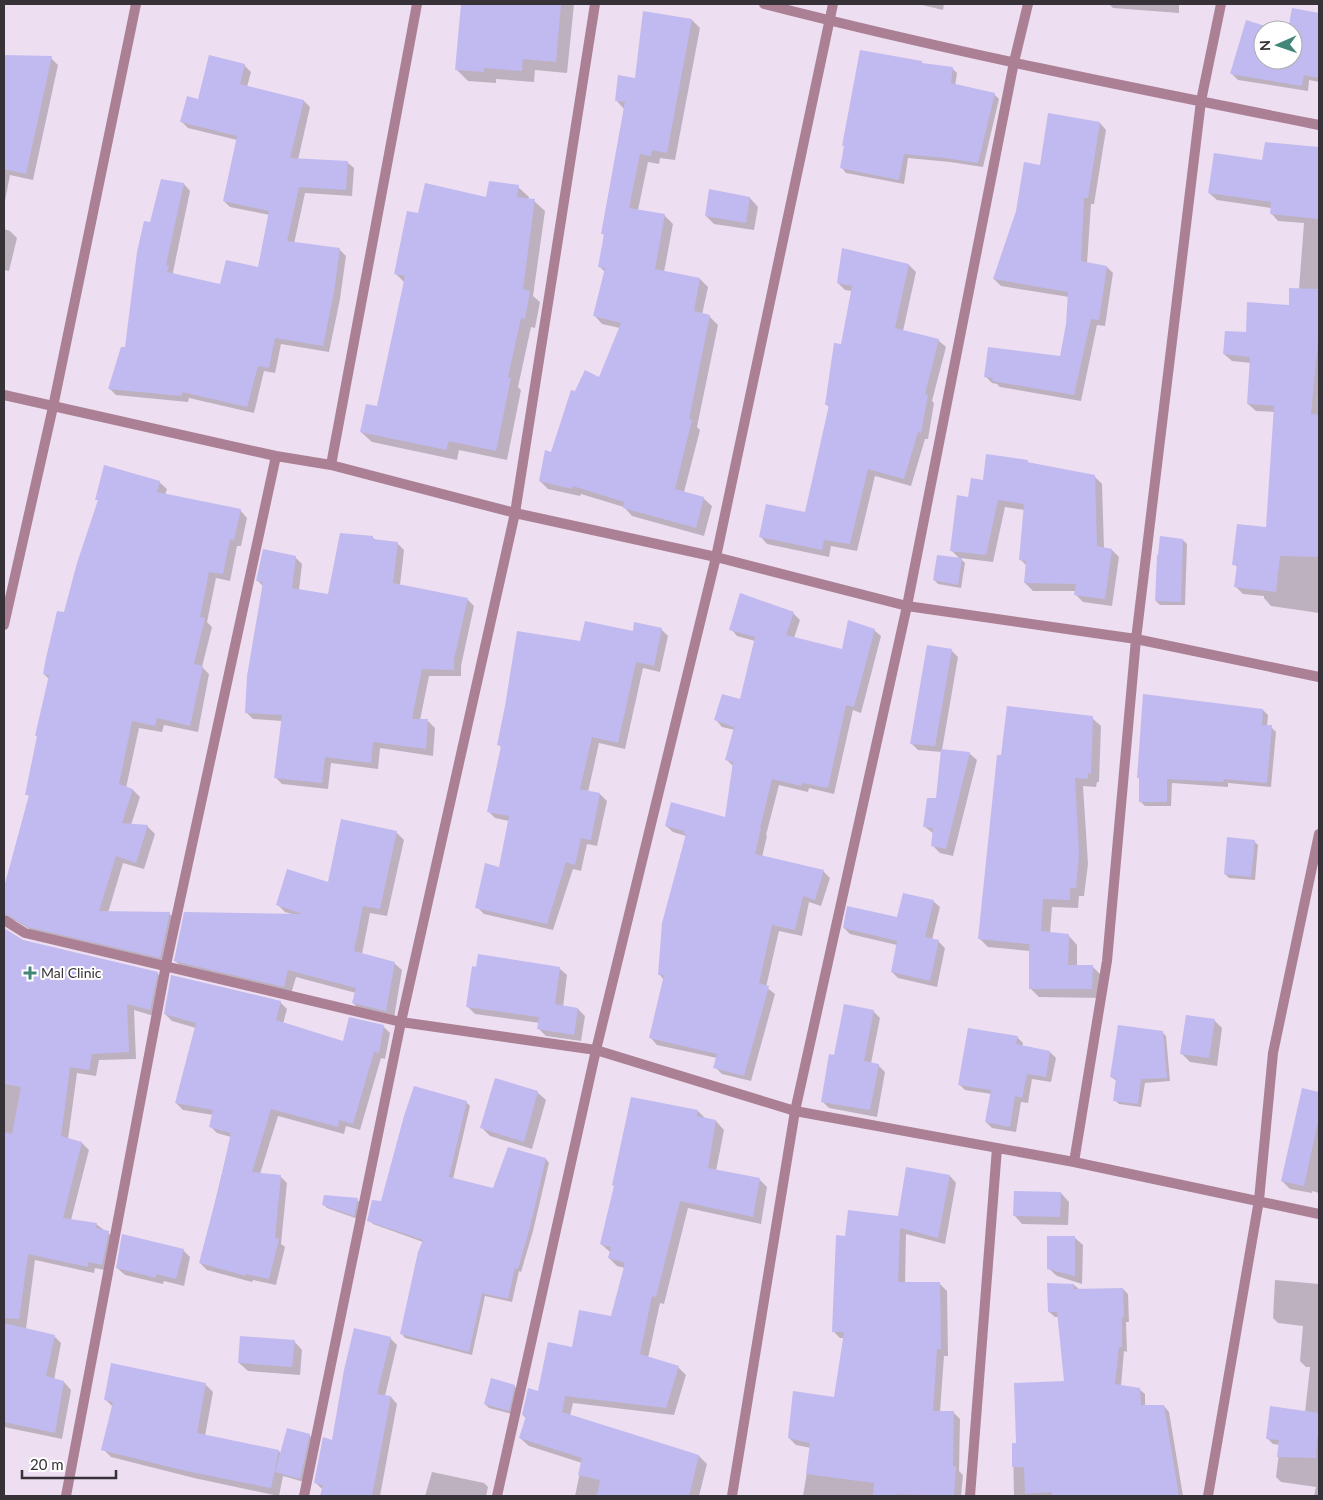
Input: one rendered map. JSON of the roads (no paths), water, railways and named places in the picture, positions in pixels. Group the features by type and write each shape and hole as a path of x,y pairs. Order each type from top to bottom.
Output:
{"street":[{"path":"4,625 53,407 136,4"},
{"path":"331,465 416,4"},
{"path":"304,1496 401,1022 515,512 596,4"},
{"path":"764,4 829,21 1014,62 1319,124"},
{"path":"497,1496 596,1050 716,557 833,4"},
{"path":"732,1496 795,1111 907,606 1014,62 1028,4"},
{"path":"1074,1162 1107,961 1136,639 1201,101 1221,4"},
{"path":"4,395 276,456 331,465 515,512 716,557 907,606 1136,639 1319,677"},
{"path":"66,1496 166,965 276,456"},
{"path":"1208,1496 1259,1200 1273,1053 1319,834"},
{"path":"4,920 25,933 401,1022 596,1050 795,1111 1074,1162 1319,1214"},
{"path":"970,1496 997,1148"}],"place":[{"name":"Mal Clinic","path":"30,973"}]}
